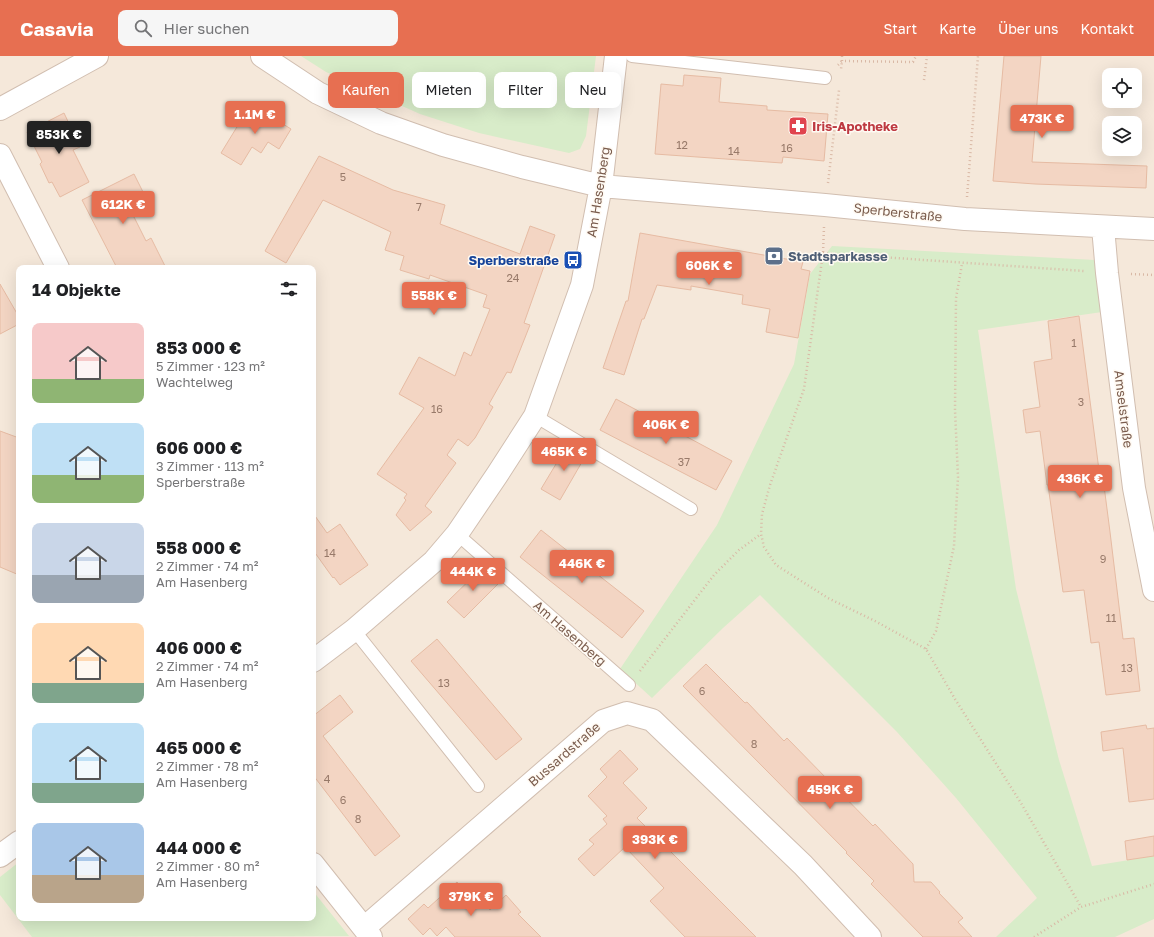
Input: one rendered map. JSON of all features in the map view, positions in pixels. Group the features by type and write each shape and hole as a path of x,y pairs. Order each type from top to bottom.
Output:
{"street":[{"path":"0,109 97,56"},
{"name":"Sperberstraße","path":"262,56 318,92 381,123 443,145 522,167 601,186 825,205 965,219 1154,229"},
{"name":"Am Hasenberg","path":"316,659 354,630 434,561 457,534 535,416 582,285 601,186 616,56"},
{"path":"0,155 56,265"},
{"name":"Amselstraße","path":"1103,227 1107,273 1134,488 1154,590"},
{"name":"Bussardstraße","path":"367,933 603,720 627,713 652,720 803,864 870,937"},
{"path":"0,856 16,844"},
{"path":"316,868 367,933"}],"lane":[{"path":"632,56 825,78"},
{"path":"535,416 691,509"},
{"name":"Am Hasenberg","path":"457,534 629,685"},
{"path":"354,630 478,786"}],"path":[{"path":"842,56 842,62 912,62 916,56"},
{"path":"924,80 927,56"},
{"path":"965,219 978,56"},
{"path":"840,84 825,205 823,253 804,389 770,485 762,514 761,534 764,547 776,565 828,598 875,621 926,649 955,699 1021,803 1082,907"},
{"path":"823,253 962,264 1154,275"},
{"path":"926,649 936,630 954,546 958,477 955,410 956,298 962,264"},
{"path":"629,685 714,575 739,550 761,534"},
{"path":"1034,937 1082,907 1154,884"}],"shaded area":[{"path":"0,56 1154,56 1154,937 0,937"}],"green space":[{"path":"301,56 596,56 594,72 565,72 565,108 590,108 586,136 580,149 569,153 479,133 420,114 404,107 404,72 326,72"},
{"path":"832,246 1095,260 1102,312 978,330 1016,589 1059,760 1092,866 1154,856 1154,919 1115,937 996,937 1037,898 956,798 897,732 760,595 723,628 652,698 620,669 717,525 794,364 810,274"},
{"path":"16,864 16,916 0,895 0,877"},
{"path":"316,895 349,936 32,937 20,921 316,921"}],"building":[{"path":"1004,56 1041,56 1032,162 1147,166 1146,188 993,181"},
{"path":"684,75 721,78 719,102 767,106 767,110 828,114 824,161 783,157 782,163 655,154 661,84 683,86"},
{"path":"251,104 291,129 279,149 268,142 261,153 252,147 241,165 221,153"},
{"path":"64,113 80,147 73,150 89,182 60,197 52,182 49,183 40,164 42,162 27,132"},
{"path":"319,156 393,190 445,205 440,224 520,254 530,226 555,235 524,323 530,325 511,373 507,372 489,404 493,407 475,438 468,446 458,439 447,455 456,463 425,506 432,512 410,531 396,515 406,500 404,498 407,494 377,474 424,408 399,394 419,357 455,376 464,352 471,356 490,309 483,307 487,295 430,275 429,279 400,270 404,256 385,250 391,232 323,200 286,263 265,251"},
{"path":"134,174 146,198 129,207 146,241 151,238 164,265 115,265 82,200"},
{"path":"640,233 803,262 801,269 810,271 798,338 766,332 770,309 742,304 743,295 691,286 691,290 657,285 644,319 642,319 624,375 603,368 626,301 628,301"},
{"path":"0,284 16,312 16,326 0,334"},
{"path":"1079,316 1100,478 1103,478 1123,639 1134,638 1140,691 1106,695 1099,642 1091,643 1084,590 1063,592 1040,431 1026,433 1023,410 1040,407 1034,362 1052,359 1048,321"},
{"path":"616,399 732,461 716,490 600,430"},
{"path":"0,431 16,437 16,574 0,567"},
{"path":"568,444 586,455 560,500 541,489"},
{"path":"316,517 327,533 340,524 368,565 340,585 334,577 333,578 316,554"},
{"path":"541,530 644,611 622,638 520,557"},
{"path":"483,567 500,582 464,618 447,602"},
{"path":"437,639 522,739 496,760 411,661"},
{"path":"706,664 745,703 747,702 784,741 787,738 873,826 875,824 913,864 914,882 931,882 940,892 939,893 963,918 958,922 972,937 923,937 871,884 874,881 846,853 847,852 683,686"},
{"path":"340,695 353,712 323,736 400,836 375,856 316,779 316,714"},
{"path":"1146,725 1147,729 1154,728 1154,799 1129,802 1123,748 1103,751 1101,732"},
{"path":"620,750 638,769 623,783 647,808 637,818 756,937 685,937 650,901 664,888 625,847 594,876 578,859 594,844 589,840 607,824 603,819 607,816 588,796 607,777 600,769"},
{"path":"1154,836 1154,856 1127,860 1125,841"},
{"path":"457,882 468,894 472,890 490,910 506,895 521,912 518,914 541,937 455,937 446,927 437,936 430,928 423,935 408,919 424,904 428,908"}],"place":[{"name":"Iris-Apotheke","path":"798,126"},
{"name":"Stadtsparkasse","path":"774,256"},
{"name":"Sperberstraße","path":"573,260"}]}
